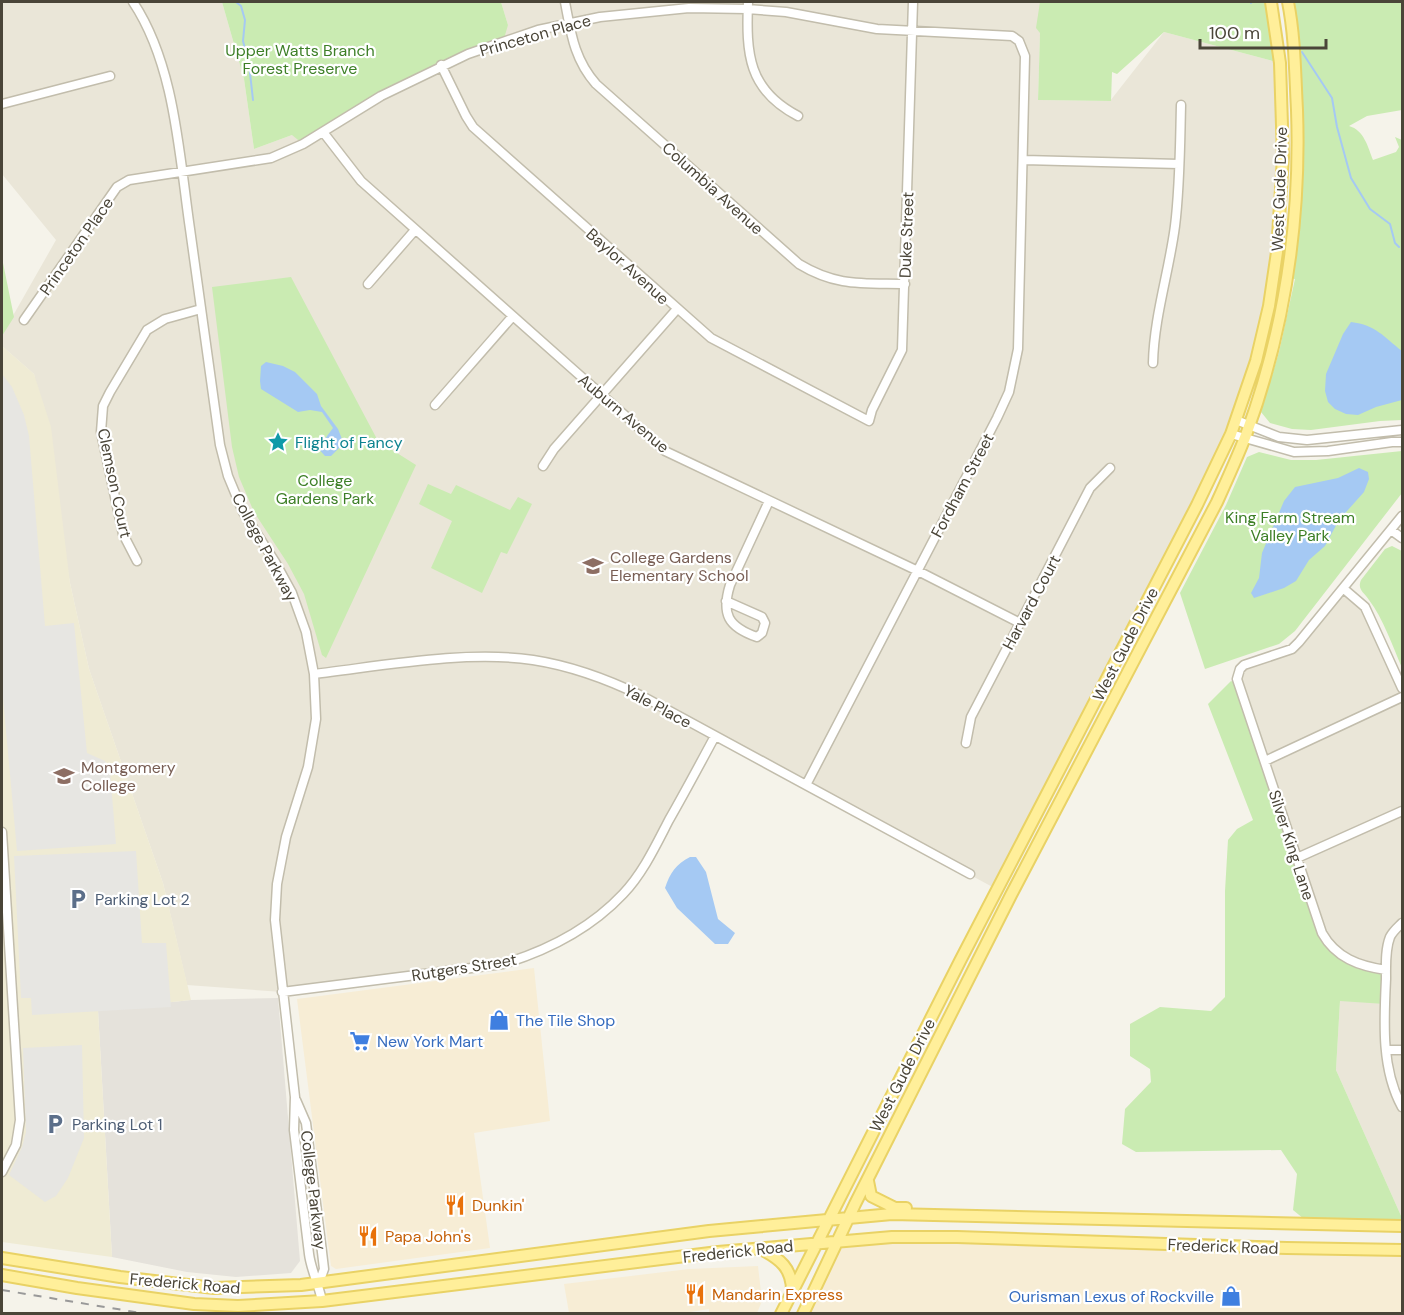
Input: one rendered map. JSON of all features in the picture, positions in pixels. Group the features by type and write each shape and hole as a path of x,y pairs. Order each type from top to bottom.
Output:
{"main road":[{"name":"West Gude Drive","path":"781,1314 1231,434 1256,361 1269,306 1282,205 1280,63 1271,2"},
{"name":"West Gude Drive","path":"803,1314 1011,895 1217,502 1250,425 1276,336 1288,278 1297,205 1295,59 1287,2"},
{"path":"868,1180 870,1195 880,1202 895,1208 908,1208 926,1216"},
{"name":"Frederick Road","path":"2,1258 79,1271 214,1288 256,1288 319,1283 709,1231 892,1214 1402,1226"},
{"name":"Frederick Road","path":"2,1275 194,1304 238,1306 322,1301 718,1252 892,1237 1402,1250"},
{"path":"761,1249 780,1260 786,1267 791,1277 791,1293"}],"street":[{"name":"College Parkway","path":"133,2 155,44 167,80 220,445 228,476 243,512 292,593 306,632 314,674 316,719 308,767 286,837 277,884 275,920 295,1097 294,1130 310,1265 319,1283 322,1301"},
{"name":"Columbia Avenue","path":"565,2 579,60 596,84 799,264 818,276 840,282 905,284"},
{"name":"Duke Street","path":"860,416 869,421 872,410 902,351 913,2"},
{"name":"Princeton Place","path":"24,320 117,187 129,180 271,158 303,144 381,96 441,65 538,30 569,23 649,11 747,5 877,29 1006,34 1019,41 1026,56 1024,160"},
{"path":"747,5 748,45 757,77 779,106 798,116"},
{"name":"Baylor Avenue","path":"441,65 473,127 711,338 860,416"},
{"path":"2,104 110,76"},
{"path":"1154,363 1154,333 1161,310 1174,227 1181,105"},
{"name":"Auburn Avenue","path":"322,132 361,181 666,451 918,570 1020,623"},
{"path":"1024,160 1179,164"},
{"name":"Fordham Street","path":"806,785 997,418 1014,378 1018,349 1024,160"},
{"path":"368,284 415,230"},
{"name":"Clemson Court","path":"137,561 123,534 101,432 104,406 147,330 165,319 201,309"},
{"path":"543,466 554,449 677,309"},
{"path":"435,405 513,317"},
{"path":"1236,420 1279,437 1291,439 1308,440 1402,430"},
{"path":"1231,434 1294,452 1328,451 1402,442"},
{"name":"Harvard Court","path":"966,743 971,717 1090,488 1110,468"},
{"path":"726,601 762,617 765,623 762,633 757,637 735,626 729,618 726,601 730,585 769,501"},
{"path":"1402,516 1344,589 1365,607 1402,688"},
{"path":"1391,530 1402,538"},
{"name":"Silver King Lane","path":"1344,589 1292,649 1244,665 1237,674 1238,684 1317,921 1327,942 1356,964 1386,970"},
{"name":"Yale Place","path":"314,674 457,658 492,657 532,660 574,669 609,680 642,696 970,874"},
{"path":"1265,761 1402,698"},
{"name":"Rutgers Street","path":"282,992 502,964 534,955 570,937 589,925 635,879 715,736"},
{"path":"1297,858 1402,811"},
{"path":"2,832 20,1119 16,1145 2,1172"},
{"path":"1402,923 1393,932 1388,945 1386,970 1386,1050 1389,1072 1402,1107"},
{"path":"1386,1050 1402,1050"},
{"name":"College Parkway","path":"295,1097 306,1123 324,1269 319,1283"}],"shaded area":[{"path":"2,2 222,2 244,79 254,149 292,135 508,25 501,2 1041,2 1038,100 1110,101 1164,32 1280,63 1283,157 1269,306 1231,434 998,890 715,736 635,879 589,925 503,964 282,992 187,985 163,883 89,669 70,583 34,374 2,346 2,335 56,240 2,174"},
{"name":"Montgomery College","path":"2,346 34,374 51,427 70,583 89,669 163,883 191,1000 98,1010 112,1257 2,1242"},
{"path":"2,374 12,387 24,415 29,436 45,626 74,623 87,753 105,761 110,771 116,844 17,851 2,687"},
{"path":"1344,589 1362,603 1402,688 1402,1218 1336,1070 1340,1001 1367,967 1327,942 1237,674 1240,669 1292,649"},
{"name":"Parking Lot 2","path":"136,851 142,943 166,943 171,1007 32,1015 31,998 21,998 14,856"},
{"path":"534,968 550,1121 474,1133 490,1248 336,1269 331,1266 297,999"},
{"path":"278,998 300,1261 291,1273 236,1277 187,1272 112,1257 98,1010 191,1000"},
{"name":"Parking Lot 1","path":"82,1045 84,1138 68,1178 56,1196 45,1202 9,1175 26,1132 23,1048"},
{"path":"892,1237 1402,1250 1402,1313 803,1314 839,1241"},
{"path":"758,1266 762,1301 757,1313 709,1313 709,1309 678,1314 569,1313 564,1284 689,1269"}],"green space":[{"name":"Upper Watts Branch Forest Preserve","path":"222,2 501,2 508,25 503,42 441,65 303,144 292,135 254,149 244,79"},
{"path":"1040,2 1271,2 1280,63 1164,32 1117,74 1112,72 1111,101 1038,100 1040,33 1036,28"},
{"path":"1288,2 1402,2 1402,110 1367,116 1349,126 1362,135 1373,160 1396,152 1399,147 1395,137 1402,140 1402,420 1311,430 1292,429 1270,423 1261,412 1279,352 1295,279 1288,278 1297,205"},
{"path":"2,258 14,317 2,336"},
{"name":"College Gardens Park","path":"291,277 378,441 416,465 326,658 322,655 304,594 288,564 254,512 239,477 232,447 212,287"},
{"name":"King Farm Stream Valley Park","path":"1402,451 1402,493 1295,631 1279,644 1205,669 1180,593 1226,505 1247,457 1259,452 1291,460 1316,460"},
{"path":"428,484 451,494 456,485 510,510 518,497 532,504 507,554 501,552 482,593 431,568 452,521 419,504"},
{"name":"King Farm Stream Valley Park","path":"1392,546 1402,551 1402,668 1379,615 1360,586 1361,580 1385,549"},
{"path":"1231,681 1238,684 1317,921 1335,950 1386,970 1385,1004 1340,1001 1336,1070 1402,1218 1402,1223 1304,1219 1293,1210 1297,1174 1281,1150 1136,1152 1122,1144 1125,1109 1151,1082 1150,1069 1130,1056 1130,1024 1160,1007 1211,1011 1225,997 1225,891 1228,840 1237,829 1253,820 1208,704"}],"water":[{"path":"1351,322 1373,329 1402,351 1402,400 1358,415 1346,414 1335,409 1328,402 1325,391 1326,374 1343,334"},
{"path":"266,362 295,372 317,394 321,406 338,429 342,439 341,446 331,456 325,456 315,445 317,441 324,440 333,428 322,412 310,410 298,412 261,389 261,366"},
{"path":"1359,468 1368,472 1369,479 1364,492 1339,520 1325,546 1309,560 1296,581 1284,588 1254,598 1251,593 1259,578 1262,553 1284,501 1295,487 1338,478"},
{"path":"690,857 696,857 706,872 718,919 735,933 728,944 715,944 677,908 665,888 674,870"}],"waterway":[{"path":"236,2 241,6 245,20 243,41 249,64 253,100"},
{"path":"1302,52 1332,98 1337,127 1351,178 1370,209 1390,224 1395,243 1399,247"}],"railway":[{"path":"2,1290 147,1314"}],"place":[{"name":"Flight of Fancy","path":"278,442"},
{"name":"College Gardens Elementary School","path":"593,566"},
{"name":"Montgomery College","path":"64,776"},
{"name":"Parking Lot 2","path":"78,899"},
{"name":"The Tile Shop","path":"499,1020"},
{"name":"New York Mart","path":"360,1041"},
{"name":"Parking Lot 1","path":"55,1124"},
{"name":"Dunkin'","path":"455,1205"},
{"name":"Papa John's","path":"368,1236"},
{"name":"Mandarin Express","path":"695,1294"},
{"name":"Ourisman Lexus of Rockville","path":"1231,1296"}]}
